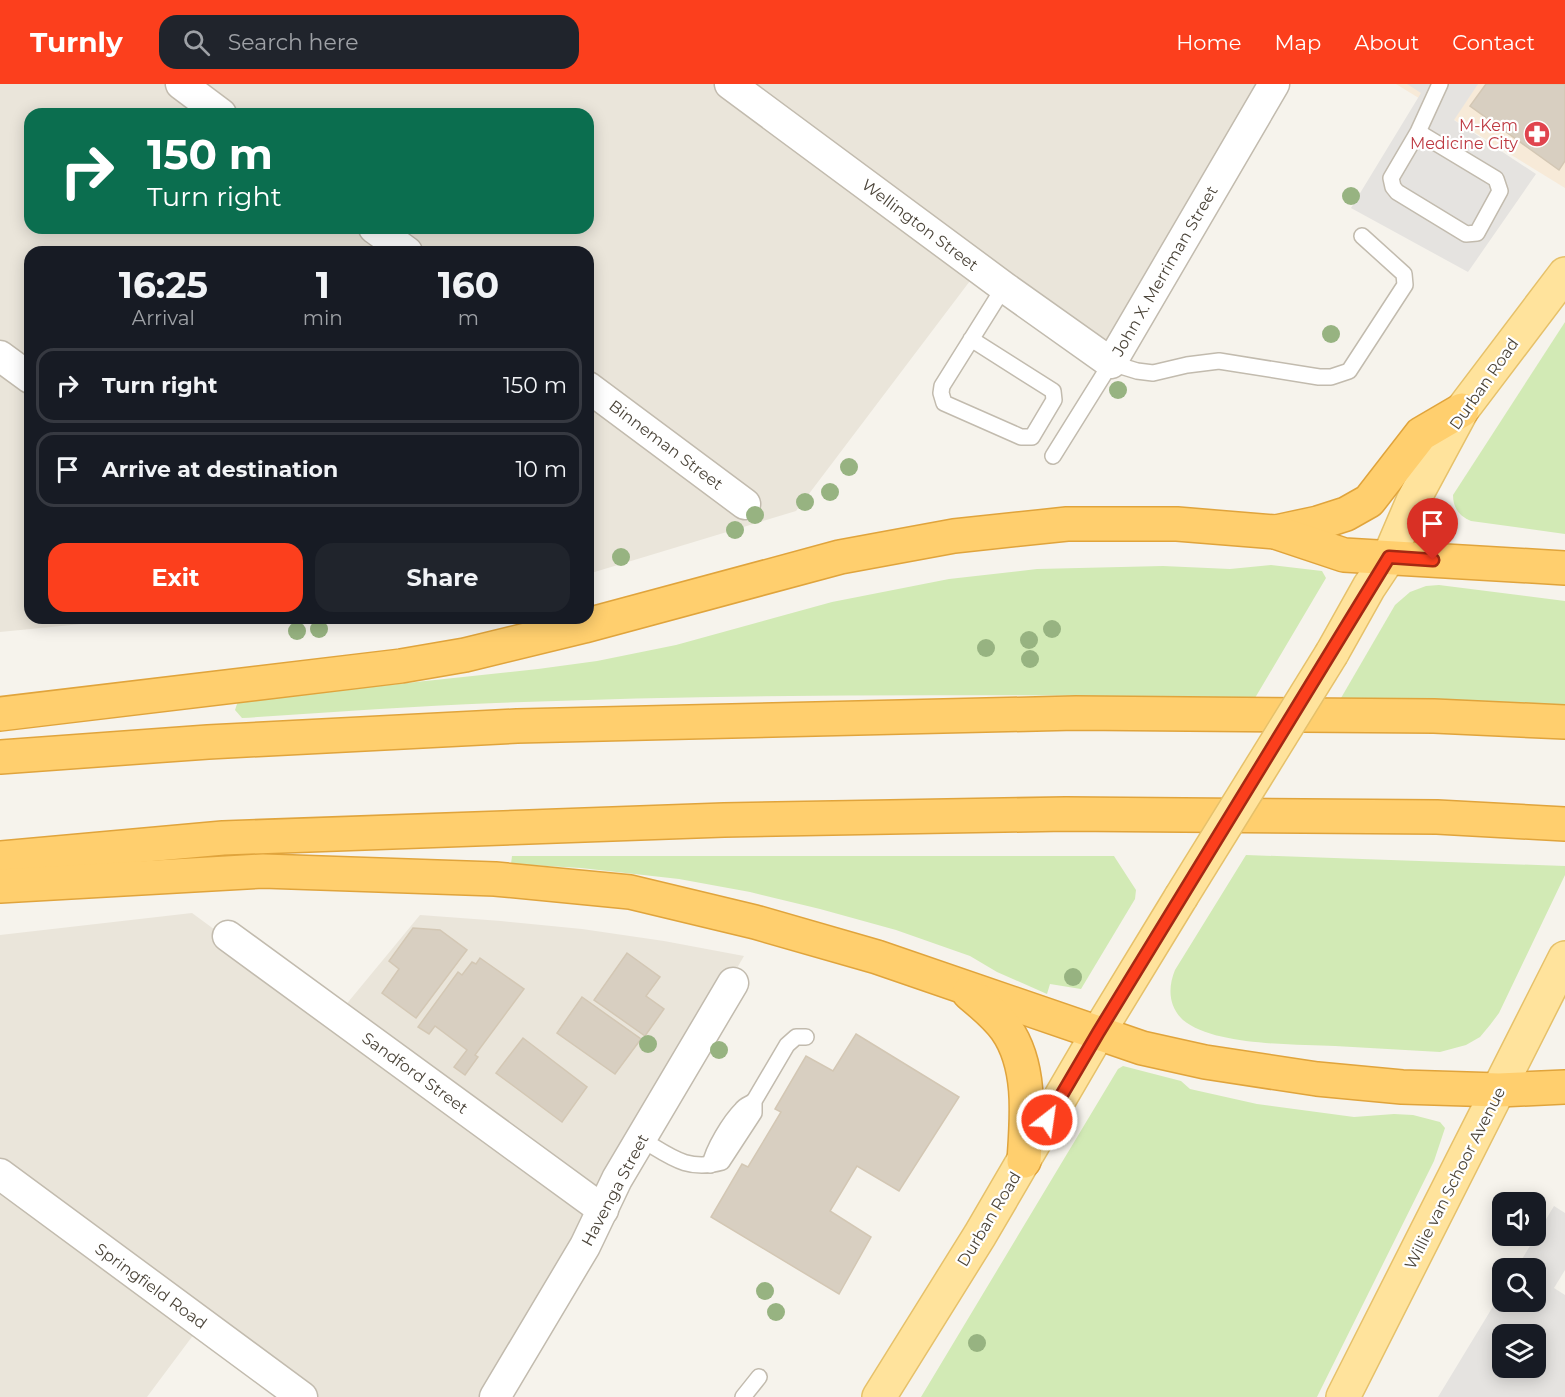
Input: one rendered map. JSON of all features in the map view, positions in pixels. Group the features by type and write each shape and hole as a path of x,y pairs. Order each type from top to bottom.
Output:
{"highway":[{"path":"1275,532 1318,523 1346,514 1369,501 1421,434 1462,410"},
{"path":"594,623 840,557 954,536 1067,524 1177,524 1275,532 1344,555 1565,568"},
{"path":"0,714 401,666 465,655 592,624"},
{"path":"0,757 220,741 517,726 1041,714 1434,716 1565,722"},
{"path":"0,858 223,838 736,820 1066,814 1437,817 1565,824"},
{"path":"0,886 263,871 495,879 619,891 755,922 877,957 1142,1048 1204,1062 1317,1079 1402,1087 1499,1090 1565,1087"},
{"path":"961,985 1006,1029 1018,1054 1025,1094 1024,1161"}],"main road":[{"name":"Durban Road","path":"879,1397 1389,557 1413,501 1462,410 1565,274"},
{"name":"Willie van Schoor Avenue","path":"1343,1397 1565,958"}],"street":[{"path":"181,84 213,108"},
{"name":"Wellington Street","path":"730,84 1004,287 1111,363"},
{"name":"John X. Merriman Street","path":"1111,363 1274,84"},
{"path":"382,234 398,246"},
{"path":"0,356 24,374"},
{"name":"Binneman Street","path":"594,391 745,504"},
{"name":"Sandford Street","path":"228,936 603,1210"},
{"name":"Havenga Street","path":"495,1397 585,1246 617,1179 734,983"},
{"name":"Springfield Road","path":"0,1174 302,1397"}],"lane":[{"path":"1418,132 1496,179 1500,191 1477,233 1466,234 1393,188 1391,178 1418,132 1440,84"},
{"path":"1111,363 1137,371 1154,373 1187,365 1219,361 1319,377 1331,377 1349,371 1406,281 1404,274 1362,236"},
{"path":"971,339 1053,391 1054,400 1032,437 1021,437 944,403 941,393 942,386 971,339 1004,287"},
{"name":"John X. Merriman Street","path":"1053,456 1111,363"},
{"path":"641,1139 693,1166 722,1162 754,1113 754,1101 787,1045 796,1037 806,1037"},
{"path":"743,1397 759,1377"}],"shaded area":[{"path":"0,84 1271,84 1111,358 982,265 796,511 594,572 594,246 24,246 24,624 82,624 0,632"},
{"path":"1396,84 1565,84 1565,188"},
{"path":"1407,84 1478,84 1454,120 1536,174 1468,272 1351,208 1421,93"},
{"path":"192,913 335,1018 420,915 582,929 744,956 489,1397 304,1397 203,1322 147,1397 0,1397 0,935"},
{"path":"1554,1206 1565,1213 1565,1270 1554,1288 1565,1295 1565,1397 1438,1397 1492,1308 1492,1312 1546,1312 1546,1258 1523,1258 1530,1246 1546,1246 1546,1219"}],"green space":[{"path":"1565,322 1565,534 1471,521 1460,514 1453,495"},
{"path":"1271,565 1322,571 1326,578 1255,698 970,695 686,697 464,704 242,718 235,710 238,701 597,661 676,645 832,602 949,579 1037,569 1163,566 1230,569"},
{"path":"1439,585 1565,601 1565,706 1341,698 1395,605 1410,592 1426,586"},
{"path":"1246,855 1565,866 1565,875 1499,1013 1480,1037 1466,1045 1440,1052 1278,1044 1214,1035 1183,1020 1172,1003 1170,990 1175,970"},
{"path":"512,856 1114,856 1136,890 1135,899 1081,989 1050,984 1047,994 997,972 970,956 896,930 820,909 750,892 679,879 581,868 511,864"},
{"path":"1123,1066 1181,1081 1190,1089 1257,1104 1354,1117 1413,1115 1440,1122 1445,1128 1434,1161 1317,1397 921,1397 1118,1069"}],"building":[{"name":"M-Kem Medicine City","path":"1486,84 1565,84 1565,161 1559,170 1470,106"},
{"path":"413,928 440,930 467,950 416,1018 382,993 399,969 389,961"},
{"path":"627,953 660,977 646,996 664,1009 645,1036 594,1000"},
{"path":"480,958 524,989 475,1055 478,1057 465,1075 454,1067 467,1050 435,1026 429,1034 418,1027 458,972 462,975 472,962 476,964"},
{"path":"582,997 641,1039 615,1074 557,1033"},
{"path":"856,1034 959,1097 899,1191 857,1166 830,1211 871,1237 839,1294 711,1217 742,1164 748,1167 781,1112 775,1109 806,1056 833,1071"},
{"path":"523,1038 587,1087 562,1122 496,1073"}],"place":[{"name":"M-Kem Medicine City","path":"1537,134"}],"route":[{"path":"1047,1120 1389,557 1433,560"}]}
